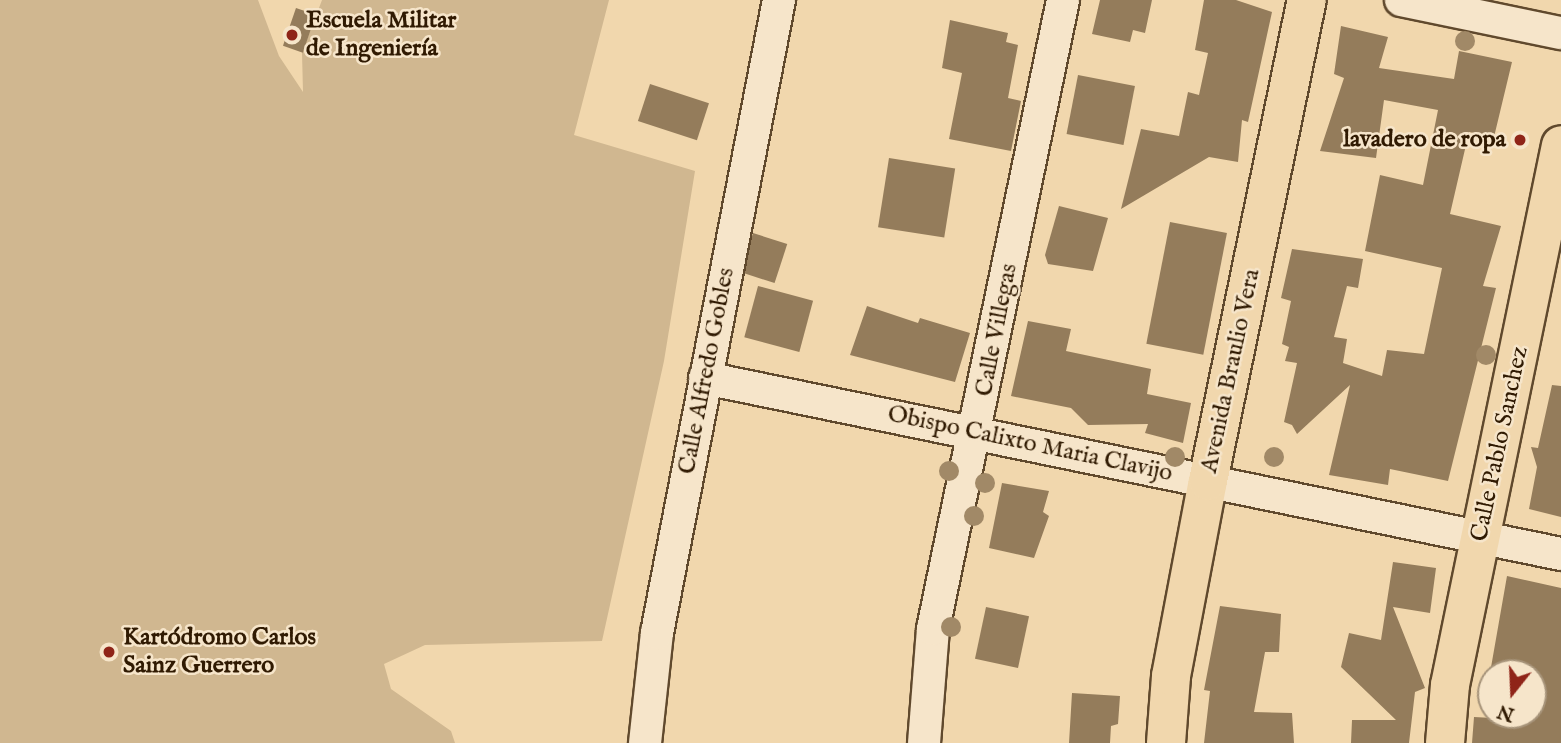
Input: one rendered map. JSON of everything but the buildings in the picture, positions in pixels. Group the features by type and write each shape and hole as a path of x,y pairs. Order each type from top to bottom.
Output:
{"main road":[{"name":"Avenida Braulio Vera","path":"1166,743 1171,676 1208,481 1307,0"},
{"name":"Calle Pablo Sanchez","path":"1445,743 1450,685 1561,145"}],"street":[{"name":"Calle Alfredo Gobles","path":"645,743 657,633 779,0"},
{"name":"Calle Villegas","path":"924,743 933,629 976,433 1063,0"},
{"path":"1401,0 1561,33"},
{"name":"Obispo Calixto Maria Clavijo","path":"705,378 1561,554"}],"shaded area":[{"path":"0,0 258,0 279,56 303,92 302,53 322,0 609,0 574,135 695,171 664,361 602,641 425,645 384,664 391,689 451,731 455,743 0,743"}],"place":[{"name":"Escuela Militar de Ingeniería","path":"292,35"},
{"name":"lavadero de ropa","path":"1520,140"},
{"name":"Kartódromo Carlos Sainz Guerrero","path":"109,652"}]}
